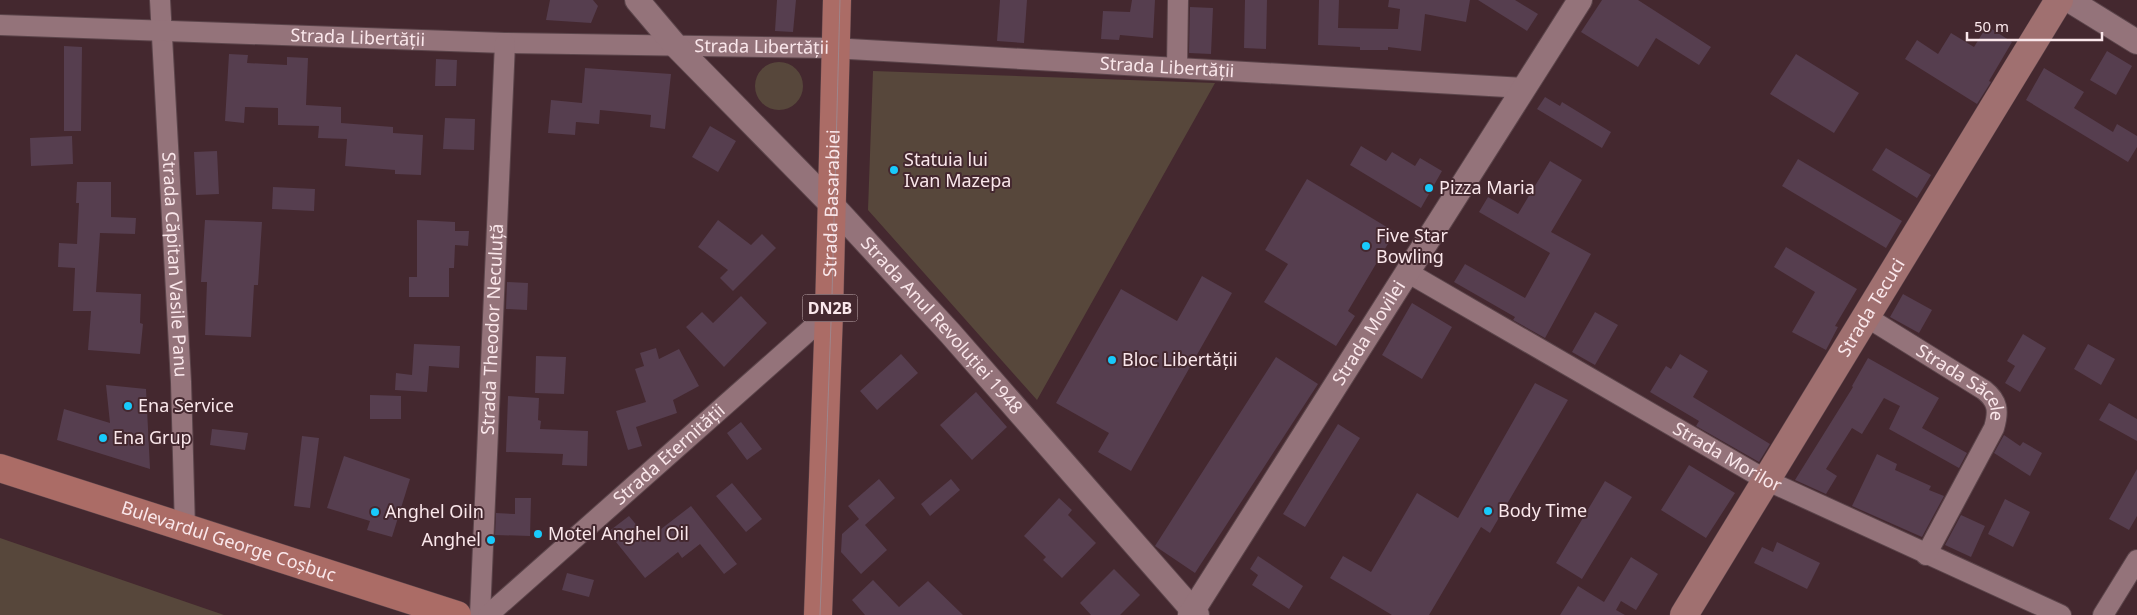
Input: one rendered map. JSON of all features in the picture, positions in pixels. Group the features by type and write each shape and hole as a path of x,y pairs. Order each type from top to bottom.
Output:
{"main road":[{"name":"Strada Basarabiei","path":"818,615 829,313 837,0"},
{"name":"Strada Tecuci","path":"1684,615 2058,0"},
{"name":"Bulevardul George Coșbuc","path":"0,468 457,615"}],"street":[{"name":"Strada Căpitan Vasile Panu","path":"160,0 181,382 185,529"},
{"name":"Strada Anul Revoluției 1948","path":"637,0 675,45 832,206 950,333 1193,614"},
{"path":"1177,68 1178,0"},
{"name":"Strada Movilei","path":"1193,614 1580,0"},
{"path":"2069,0 2137,42"},
{"name":"Strada Libertății","path":"0,25 505,43 835,48 1524,88"},
{"name":"Strada Theodor Neculuță","path":"480,615 505,43"},
{"name":"Strada Morilor","path":"1407,272 1766,480 1926,555 2061,615"},
{"name":"Strada Eternității","path":"488,615 829,313"},
{"name":"Strada Săcele","path":"1865,316 1984,390 1992,396 1997,406 1998,414 1994,428 1926,555"},
{"path":"2103,615 2137,560"}],"shaded area":[{"path":"774,62 784,62 793,66 799,72 802,77 802,95 793,106 784,110 774,110 765,106 759,100 755,91 755,81 759,72 765,66"},
{"path":"873,71 1215,83 1037,400 868,210"},
{"path":"0,538 224,615 0,615"}],"building":[{"path":"550,0 593,0 598,6 591,23 546,20"},
{"path":"777,0 796,0 793,32 775,31"},
{"path":"1000,0 1027,0 1024,43 997,41"},
{"path":"1132,0 1155,0 1153,38 1120,35 1119,40 1101,39 1103,11 1130,12"},
{"path":"1245,0 1267,0 1266,49 1244,48"},
{"path":"1319,0 1339,0 1338,28 1398,29 1400,9 1388,7 1389,0 1470,0 1466,22 1425,14 1421,51 1388,47 1388,50 1360,50 1360,47 1318,45"},
{"path":"1478,0 1515,0 1538,14 1527,31"},
{"path":"1602,0 1638,0 1711,47 1699,65 1656,38 1638,67 1581,32"},
{"path":"1190,7 1213,8 1211,54 1189,53"},
{"path":"1987,26 2012,42 1977,104 1905,59 1917,40 1938,54 1951,33 1974,47"},
{"path":"64,46 82,47 81,131 64,131"},
{"path":"2107,51 2132,66 2116,95 2090,80"},
{"path":"229,54 248,55 247,63 287,65 287,57 308,58 306,105 341,107 341,123 393,127 393,133 423,135 421,175 395,174 395,170 345,166 347,139 318,138 319,126 278,125 278,108 245,107 244,123 225,121"},
{"path":"1796,54 1859,93 1834,133 1770,94"},
{"path":"436,59 457,60 456,86 435,86"},
{"path":"585,68 671,74 665,129 650,127 651,115 600,110 599,124 576,122 575,135 548,133 551,100 582,103"},
{"path":"2044,68 2084,92 2074,108 2113,132 2117,124 2137,136 2137,147 2128,162 2026,100"},
{"path":"1545,97 1560,106 1562,102 1611,132 1602,148 1537,109"},
{"path":"445,118 475,119 474,150 443,149"},
{"path":"710,126 736,141 718,172 692,157"},
{"path":"72,136 73,164 31,166 30,138"},
{"path":"1361,146 1386,161 1392,152 1415,166 1420,158 1442,171 1421,208 1350,165"},
{"path":"1886,148 1931,175 1917,198 1872,170"},
{"path":"217,151 219,194 196,195 194,152"},
{"path":"1798,159 1902,221 1886,248 1782,186"},
{"path":"1550,161 1582,180 1551,232 1591,254 1545,338 1513,320 1515,317 1454,282 1465,264 1525,298 1550,253 1479,212 1488,197 1518,214"},
{"path":"1307,179 1395,232 1348,311 1355,316 1336,346 1264,302 1288,264 1265,250"},
{"path":"77,182 111,182 111,217 136,218 135,234 100,233 96,292 141,294 140,323 143,324 140,354 88,350 91,311 73,311 75,268 58,267 59,243 77,244 79,203 76,203"},
{"path":"273,187 315,189 314,211 272,209"},
{"path":"205,220 262,222 258,285 254,285 251,337 205,335 207,282 201,282"},
{"path":"417,220 455,222 455,231 469,231 468,246 455,245 454,268 449,268 449,297 409,297 409,277 417,277"},
{"path":"718,220 751,245 762,234 776,248 733,291 720,278 728,270 698,247"},
{"path":"1786,247 1857,289 1835,326 1838,327 1826,350 1792,332 1815,292 1774,267"},
{"path":"1202,276 1232,293 1131,471 1098,452 1109,433 1056,403 1121,289 1177,321"},
{"path":"507,282 528,283 527,310 506,309"},
{"path":"1903,294 1932,310 1919,333 1890,317"},
{"path":"741,296 767,323 724,367 686,327 702,312 713,323"},
{"path":"1412,303 1452,327 1422,379 1382,355"},
{"path":"1595,312 1618,325 1595,365 1572,352"},
{"path":"2023,334 2046,348 2020,392 2005,383 2015,366 2007,361"},
{"path":"414,344 460,346 459,368 429,366 427,392 395,390 396,373 412,375"},
{"path":"2088,344 2115,359 2101,385 2074,369"},
{"path":"656,348 659,359 679,349 699,386 673,400 677,413 636,427 642,446 628,450 616,411 646,402 635,369 644,366 640,353"},
{"path":"901,354 918,373 877,410 860,391"},
{"path":"1680,354 1708,371 1693,397 1770,444 1759,462 1696,426 1699,421 1650,392 1666,366 1671,369"},
{"path":"536,356 566,357 564,394 535,393"},
{"path":"1276,357 1318,384 1195,573 1155,546"},
{"path":"1868,358 1939,398 1922,428 1967,453 1959,468 1889,429 1900,406 1884,398 1862,434 1852,428 1826,469 1837,476 1826,494 1795,480 1853,387"},
{"path":"1535,383 1568,400 1490,533 1481,527 1429,615 1392,615 1330,578 1343,556 1371,572 1417,493 1458,518"},
{"name":"Ena Grup","path":"106,385 146,389 150,469 57,440 64,409 110,423"},
{"path":"976,392 1007,427 972,460 940,425"},
{"path":"370,395 401,396 401,419 370,419"},
{"path":"508,396 539,398 538,420 541,421 540,429 588,431 587,466 562,465 563,454 506,452"},
{"path":"2109,403 2137,419 2137,441 2099,420"},
{"path":"741,422 762,449 747,460 727,433"},
{"path":"1338,424 1360,438 1305,527 1283,514"},
{"path":"212,429 248,433 245,450 210,445"},
{"path":"2004,435 2020,446 2023,442 2042,453 2030,476 1994,453"},
{"path":"302,436 319,438 310,508 294,506"},
{"path":"1877,454 1897,464 1895,470 1931,486 1929,490 1944,496 1922,537 1852,506"},
{"path":"344,456 410,479 392,537 367,530 370,521 327,508"},
{"path":"1689,465 1735,493 1706,538 1661,510"},
{"path":"2137,469 2137,516 2129,530 2109,519"},
{"path":"879,479 895,498 865,525 887,550 861,574 841,552 842,534 859,519 848,506"},
{"path":"951,479 960,490 930,516 921,504"},
{"path":"1605,481 1632,497 1582,579 1556,563"},
{"path":"732,483 762,519 746,532 716,496"},
{"path":"515,498 531,498 530,536 495,535 496,513 515,514"},
{"path":"1059,498 1072,510 1068,515 1096,543 1062,578 1043,560 1046,557 1024,536"},
{"path":"2005,499 2030,512 2013,547 1988,534"},
{"path":"691,506 737,564 724,574 700,544 682,558 678,552 645,578 608,532 629,516 648,539"},
{"path":"1961,515 1985,526 1971,557 1945,545"},
{"path":"1777,542 1820,563 1807,589 1754,563 1762,547 1773,552"},
{"path":"1258,556 1303,586 1289,609 1252,585 1258,575 1250,569"},
{"path":"1631,557 1658,574 1636,610 1621,601 1616,610 1625,615 1560,615 1578,586 1604,602"},
{"path":"1114,569 1140,595 1120,615 1091,615 1080,603"},
{"path":"567,573 594,580 589,597 562,590"},
{"path":"873,580 899,607 928,581 963,615 865,615 852,600"}],"tram line":[{"path":"820,615 832,296 840,0"}],"place":[{"name":"Statuia lui Ivan Mazepa","path":"894,170"},
{"name":"Pizza Maria","path":"1429,188"},
{"name":"Five Star Bowling","path":"1366,246"},
{"name":"Bloc Libertății","path":"1112,360"},
{"name":"Ena Service","path":"128,406"},
{"name":"Ena Grup","path":"103,438"},
{"name":"Body Time","path":"1488,511"},
{"name":"Anghel Oiln","path":"375,512"},
{"name":"Motel Anghel Oil","path":"538,534"},
{"name":"Anghel","path":"491,540"}]}
